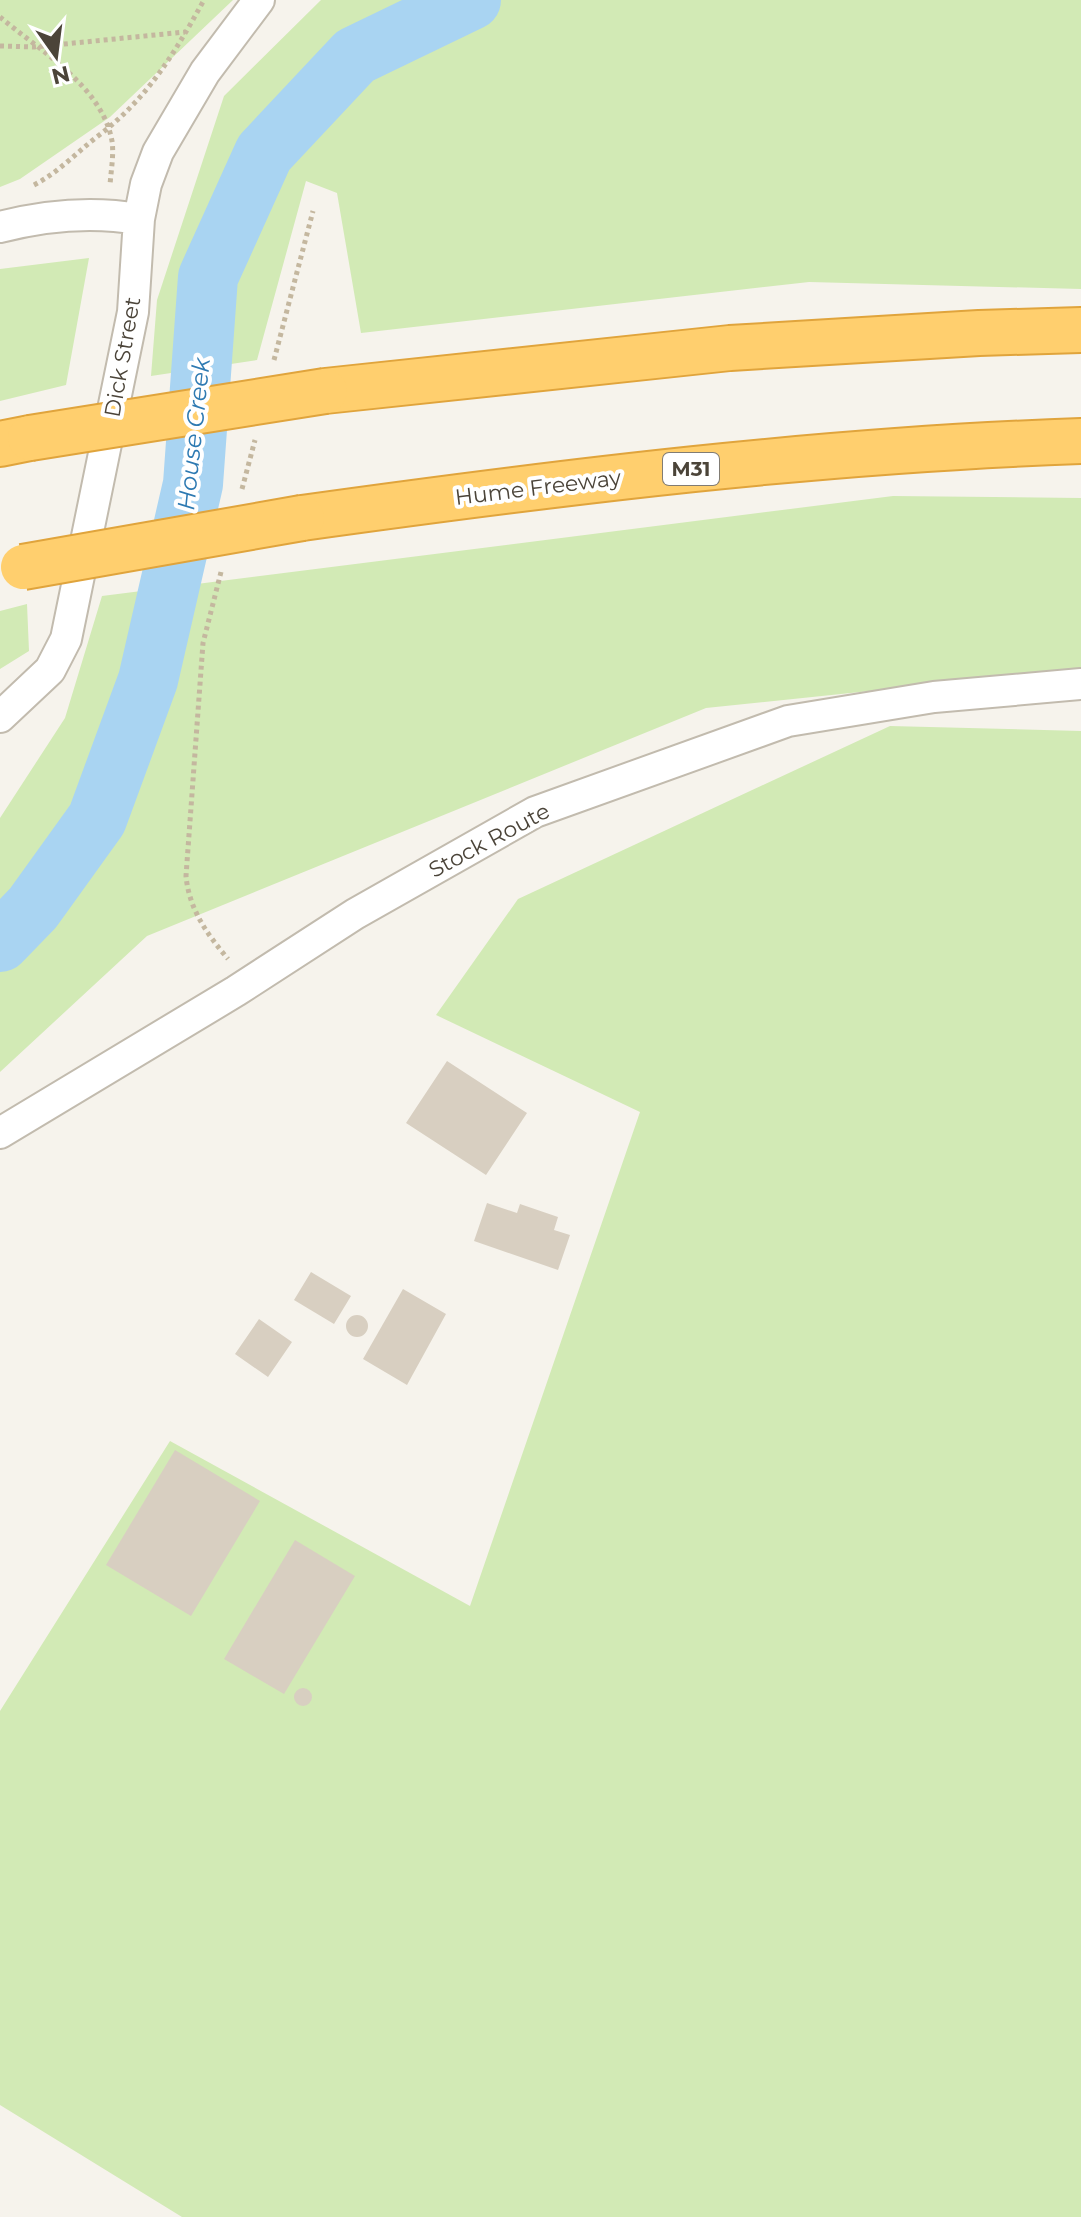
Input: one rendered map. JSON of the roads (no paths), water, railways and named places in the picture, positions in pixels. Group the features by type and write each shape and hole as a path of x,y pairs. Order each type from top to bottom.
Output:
{"highway":[{"path":"15,441 325,391 730,348 1081,330"},
{"name":"Hume Freeway","path":"12,570 302,518 530,486 782,459 1081,441"}],"street":[{"name":"Dick Street","path":"0,717 50,670 66,639 133,312 139,219 146,184 158,152 205,72 259,0"},
{"path":"0,227 37,218 108,214 139,219"},
{"name":"Stock Route","path":"0,1133 247,984 355,914 535,812 788,721 934,697 1081,684"}],"waterway":[{"name":"House Creek","path":"0,942 33,908 97,819 148,680 193,484 208,277 264,153 355,56 471,0"}]}
